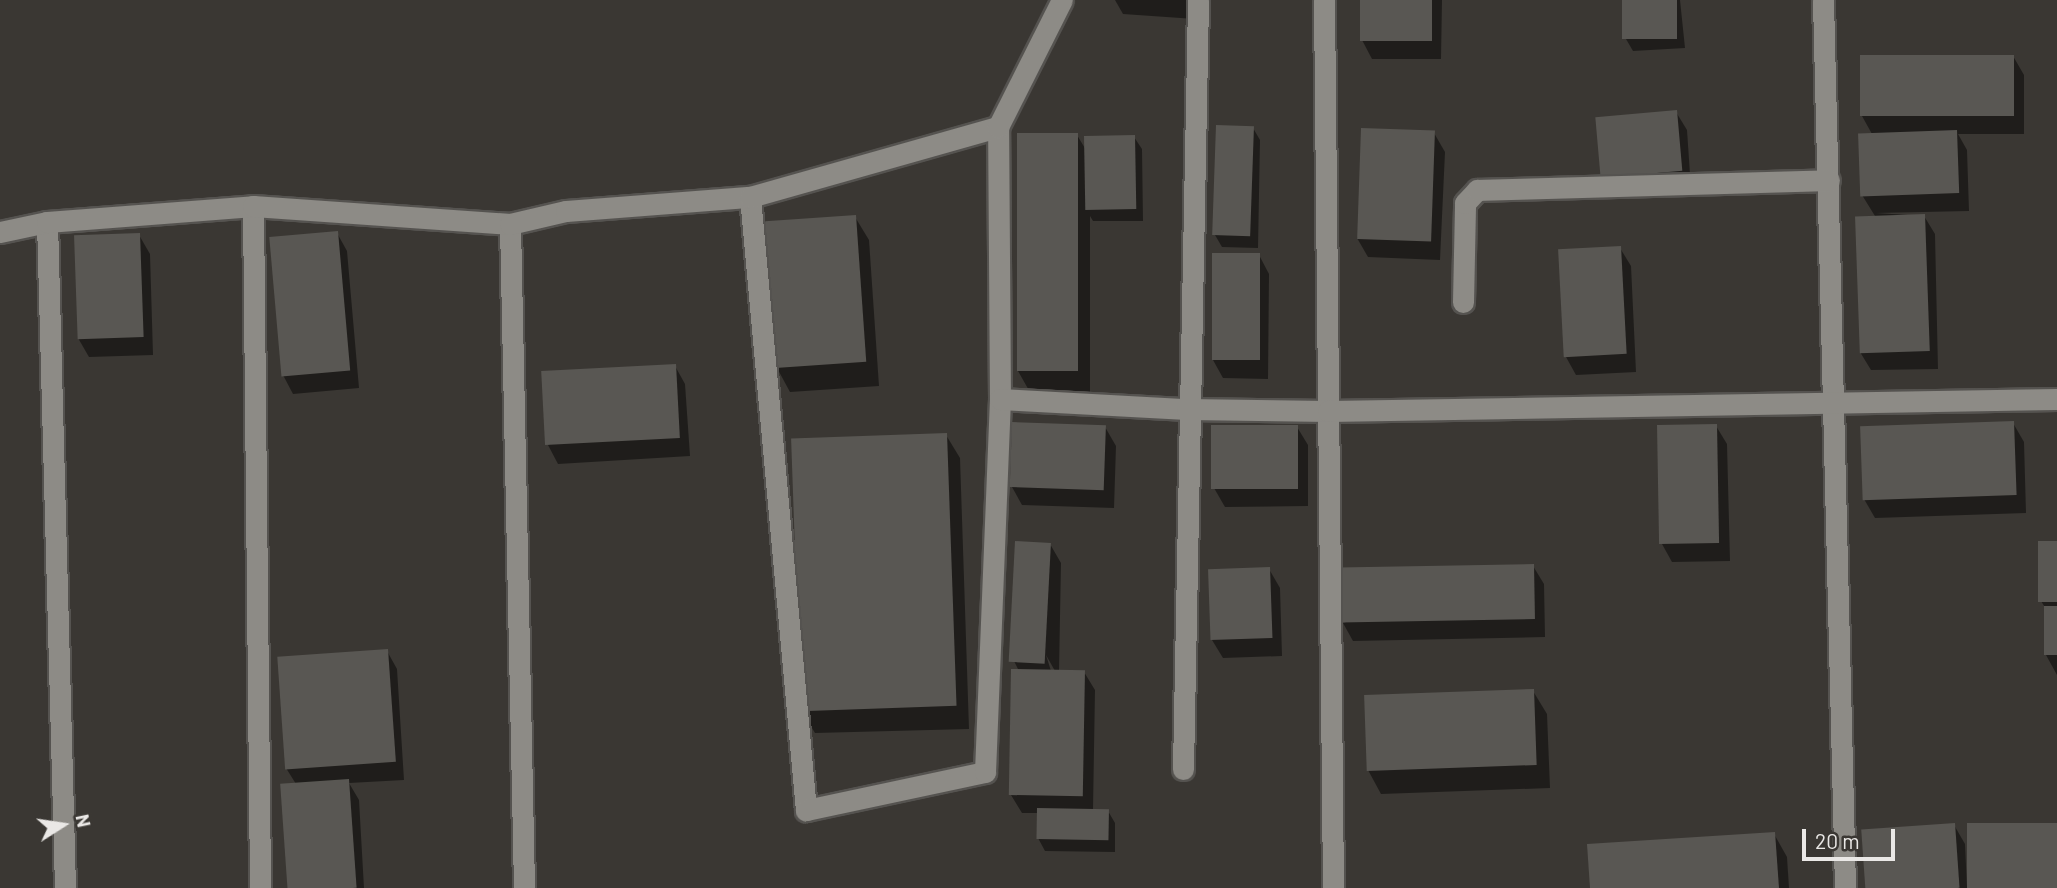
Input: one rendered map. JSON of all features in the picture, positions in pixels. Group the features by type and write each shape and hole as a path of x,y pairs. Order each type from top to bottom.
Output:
{"street":[{"path":"750,197 806,810 985,772 1000,399 998,127 1062,0"},
{"path":"1182,769 1187,409 1198,0"},
{"path":"1324,0 1333,888"},
{"path":"1823,0 1845,888"},
{"path":"0,232 47,222 253,206 510,224 566,211 750,197 998,127"},
{"path":"1463,302 1465,203 1477,190 1829,180"},
{"path":"253,206 260,888"},
{"path":"47,222 65,888"},
{"path":"510,224 524,888"},
{"path":"1000,399 1187,409 1328,411 2057,399"}],"building":[{"path":"1360,0 1432,0 1432,41 1360,41"},
{"path":"1622,0 1677,0 1677,39 1622,39"},
{"path":"1860,55 2014,55 2014,116 1860,116"},
{"path":"1677,110 1682,171 1601,178 1595,117"},
{"path":"1216,125 1254,126 1250,236 1212,235"},
{"path":"1361,128 1435,131 1431,242 1357,239"},
{"path":"1957,130 1959,193 1860,196 1858,133"},
{"path":"1017,133 1078,133 1078,371 1017,371"},
{"path":"1135,135 1136,209 1085,210 1084,136"},
{"path":"1925,214 1930,351 1860,353 1855,216"},
{"path":"856,215 866,362 775,368 765,221"},
{"path":"338,231 350,370 281,376 269,237"},
{"path":"140,233 144,337 78,339 74,235"},
{"path":"1621,246 1627,354 1564,357 1558,249"},
{"path":"1212,253 1260,253 1260,360 1212,360"},
{"path":"676,364 680,438 545,445 541,371"},
{"path":"2014,421 2017,495 1863,500 1860,426"},
{"path":"1012,422 1106,425 1104,490 1010,487"},
{"path":"1717,424 1719,543 1659,544 1657,425"},
{"path":"1211,425 1298,425 1298,489 1211,489"},
{"path":"947,433 957,706 801,711 791,438"},
{"path":"1015,541 1051,543 1045,664 1009,662"},
{"path":"2038,541 2057,541 2057,602 2038,602"},
{"path":"1534,564 1535,619 1340,622 1339,567"},
{"path":"1270,567 1272,638 1211,640 1208,569"},
{"path":"2044,606 2057,606 2057,655 2044,655"},
{"path":"388,649 396,762 285,769 277,657"},
{"path":"1011,669 1085,670 1083,796 1009,795"},
{"path":"1534,689 1537,765 1367,771 1364,695"},
{"path":"349,779 357,888 287,888 280,784"},
{"path":"1037,808 1109,809 1108,840 1036,839"},
{"path":"1955,823 1960,888 1865,888 1861,830"},
{"path":"1967,823 2057,823 2057,888 1967,888"},
{"path":"1775,832 1779,888 1590,888 1587,844"}]}
